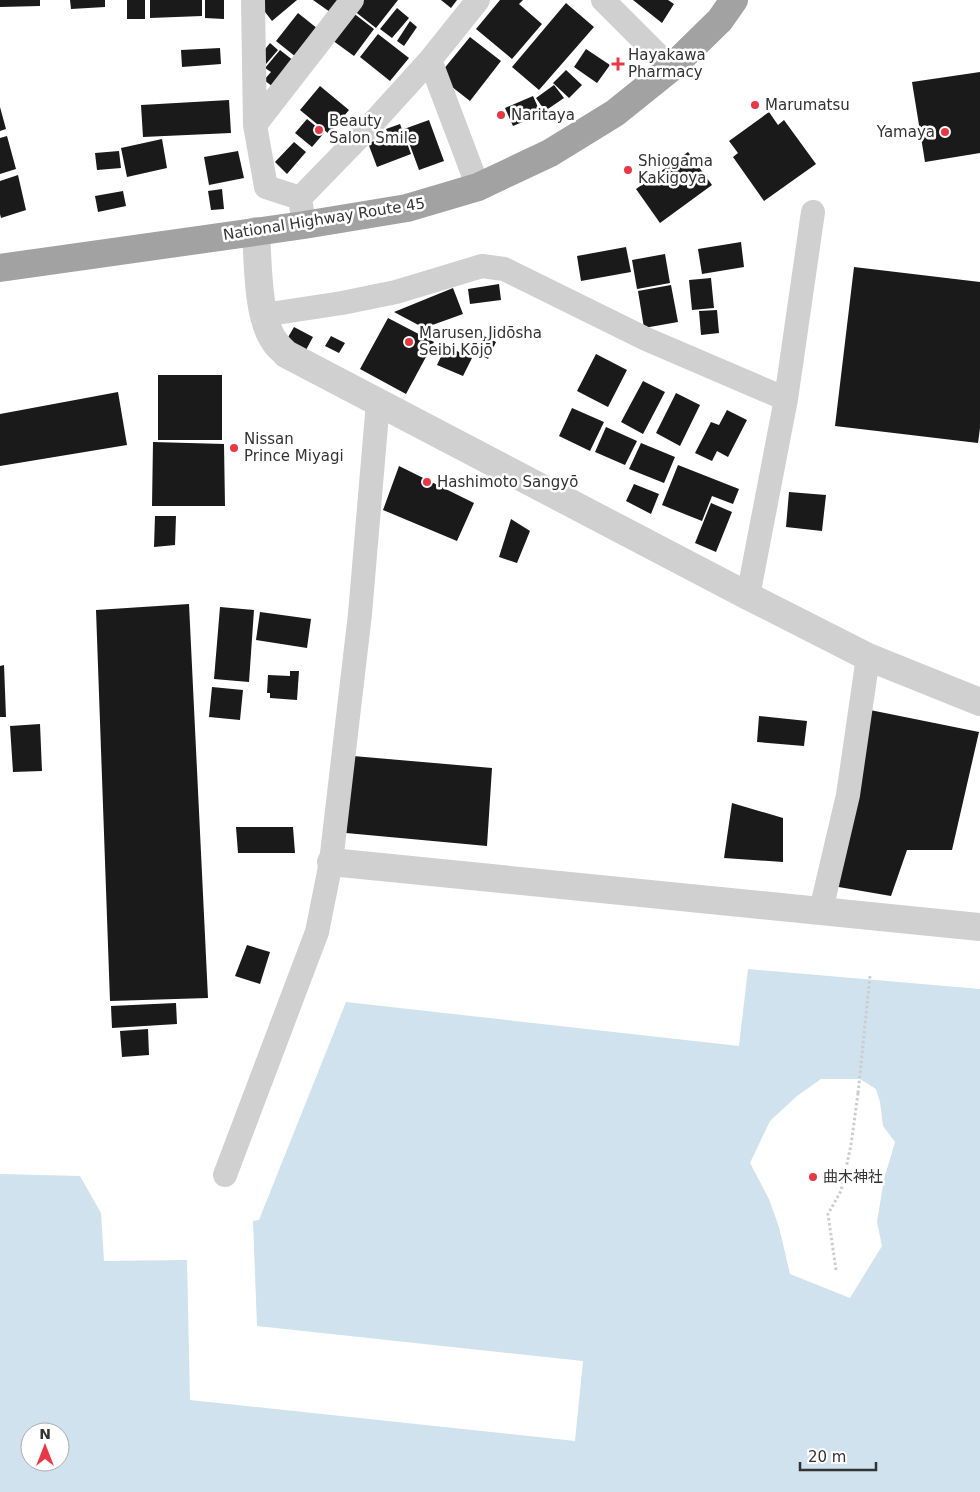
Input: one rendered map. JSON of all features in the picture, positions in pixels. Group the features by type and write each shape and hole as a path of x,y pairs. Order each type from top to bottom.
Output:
{"highway":[{"name":"National Highway Route 45","path":"0,268 304,225 407,208 478,187 550,153 615,114 671,68 720,20 734,0"}],"street":[{"path":"253,0 255,124 266,187 300,198"},
{"path":"255,124 352,0"},
{"path":"300,198 371,125 430,60 478,0"},
{"path":"603,0 671,68"},
{"path":"430,60 478,187"},
{"path":"300,198 304,225"},
{"path":"748,596 786,399 813,212"},
{"path":"256,231 263,315 274,342 286,354 868,657 980,702"},
{"path":"263,315 342,303 396,292 482,266 504,269 646,339 786,399"},
{"path":"225,1175 317,932 331,862 360,614 378,402"},
{"path":"822,910 848,795 868,657"},
{"path":"331,862 980,927"}],"path":[{"path":"836,1270 828,1214 841,1191 851,1145 870,976"}],"water":[{"path":"748,969 980,989 980,1492 0,1492 0,1174 80,1176 101,1213 104,1261 187,1260 190,1400 575,1441 583,1361 257,1326 253,1221 259,1220 346,1002 739,1046","holes":["821,1079 860,1079 876,1089 880,1102 883,1126 895,1142 884,1179 877,1222 882,1246 850,1298 790,1274 779,1227 769,1199 750,1163 770,1121 797,1096"]}],"building":[{"path":"0,0 40,0 40,6 0,7"},
{"path":"70,0 105,0 105,7 71,9"},
{"path":"127,0 145,0 145,19 127,19"},
{"path":"150,0 202,0 202,16 150,18"},
{"path":"205,0 224,0 224,19 205,18"},
{"path":"261,0 297,0 272,21 258,3"},
{"path":"313,0 339,0 330,12"},
{"path":"362,0 398,0 376,28 353,10"},
{"path":"441,0 457,0 451,8"},
{"path":"500,0 523,0 519,4 542,24 512,59 476,29"},
{"path":"633,0 668,0 674,4 662,23"},
{"path":"566,3 594,27 539,90 512,67"},
{"path":"397,8 409,18 392,38 380,29"},
{"path":"352,12 374,29 354,56 332,40"},
{"path":"298,13 318,29 296,57 276,41"},
{"path":"410,21 417,27 404,46 397,41"},
{"path":"378,34 409,58 390,81 360,57"},
{"path":"470,37 501,61 470,101 438,76"},
{"path":"270,43 278,50 266,64 258,58"},
{"path":"220,48 221,64 182,67 181,50"},
{"path":"586,49 610,65 597,83 574,67"},
{"path":"280,50 299,65 277,90 264,80 271,72 265,68"},
{"path":"566,70 582,85 569,98 553,83"},
{"path":"980,72 980,153 925,162 912,82"},
{"path":"554,85 564,98 545,111 536,98"},
{"path":"320,86 349,110 329,134 300,110"},
{"path":"533,96 541,114 513,126 505,108"},
{"path":"229,100 231,133 143,137 141,105"},
{"path":"0,107 6,129 0,131"},
{"path":"769,112 778,125 784,120 816,164 764,201 733,157 738,153 729,141"},
{"path":"307,119 324,133 312,147 295,133"},
{"path":"429,120 444,161 419,170 404,129"},
{"path":"400,124 411,154 377,167 368,143 389,136 386,129"},
{"path":"7,136 16,169 0,174 0,138"},
{"path":"162,139 167,168 127,177 121,148"},
{"path":"294,142 306,152 287,174 275,162"},
{"path":"119,151 121,168 97,170 95,153"},
{"path":"238,151 244,178 209,185 204,157"},
{"path":"688,152 712,185 660,223 636,189"},
{"path":"18,175 26,210 1,218 0,181"},
{"path":"222,189 224,209 211,210 208,191"},
{"path":"123,191 126,206 98,212 95,196"},
{"path":"741,242 744,267 702,274 698,249"},
{"path":"626,247 631,272 581,281 577,256"},
{"path":"665,254 670,283 637,289 632,260"},
{"path":"854,267 980,282 980,428 978,443 835,426"},
{"path":"711,278 714,308 692,310 689,280"},
{"path":"499,284 501,300 470,304 468,289"},
{"path":"671,285 678,322 644,328 638,291"},
{"path":"453,288 463,314 424,328 394,312"},
{"path":"717,310 719,333 701,335 699,311"},
{"path":"388,318 434,342 406,394 360,369"},
{"path":"294,327 313,337 306,350 287,339"},
{"path":"331,336 345,343 339,353 325,346"},
{"path":"484,336 496,342 488,359 475,352"},
{"path":"446,346 472,358 463,376 437,365"},
{"path":"596,354 627,370 608,407 577,391"},
{"path":"158,375 222,375 222,440 158,440"},
{"path":"643,381 665,392 643,434 621,422"},
{"path":"118,392 127,445 0,466 0,414"},
{"path":"676,393 700,405 680,446 656,433"},
{"path":"572,408 604,422 590,451 559,436"},
{"path":"727,410 747,420 728,457 717,451 712,461 695,453 711,422 719,425"},
{"path":"606,427 637,441 625,465 595,452"},
{"path":"153,442 224,444 225,506 152,506"},
{"path":"641,443 675,457 664,483 629,469"},
{"path":"678,465 739,489 733,504 712,496 702,521 662,505"},
{"path":"399,466 474,503 457,541 383,510"},
{"path":"634,484 659,494 651,514 626,501"},
{"path":"789,492 826,495 822,531 786,527"},
{"path":"711,503 732,512 716,552 695,543"},
{"path":"155,516 176,516 175,545 154,547"},
{"path":"511,519 530,531 517,563 499,557"},
{"path":"189,604 208,998 110,1001 96,610"},
{"path":"220,607 254,610 249,682 214,679"},
{"path":"260,612 311,619 307,648 256,640"},
{"path":"4,665 6,717 0,717 0,666"},
{"path":"290,671 299,671 297,700 270,698 270,693 267,693 268,675 290,676"},
{"path":"212,687 243,690 240,720 209,717"},
{"path":"870,710 979,732 952,850 907,850 891,896 827,885"},
{"path":"759,716 807,721 804,746 757,742"},
{"path":"40,724 42,771 13,772 10,726"},
{"path":"353,756 492,768 487,846 346,833"},
{"path":"732,803 783,818 783,862 724,858"},
{"path":"236,827 293,827 295,853 238,853"},
{"path":"247,945 270,952 260,984 235,976"},
{"path":"176,1003 177,1024 112,1028 111,1006"},
{"path":"148,1029 149,1055 122,1057 120,1031"}],"place":[{"name":"Hayakawa Pharmacy","path":"618,64"},
{"name":"Marumatsu","path":"755,105"},
{"name":"Naritaya","path":"501,115"},
{"name":"Beauty Salon Smile","path":"319,130"},
{"name":"Yamaya","path":"945,132"},
{"name":"Shiogama Kakigoya","path":"628,170"},
{"name":"Marusen Jidōsha Seibi Kōjō","path":"409,342"},
{"name":"Nissan Prince Miyagi","path":"234,448"},
{"name":"Hashimoto Sangyō","path":"427,482"},
{"name":"曲木神社","path":"813,1177"}]}
